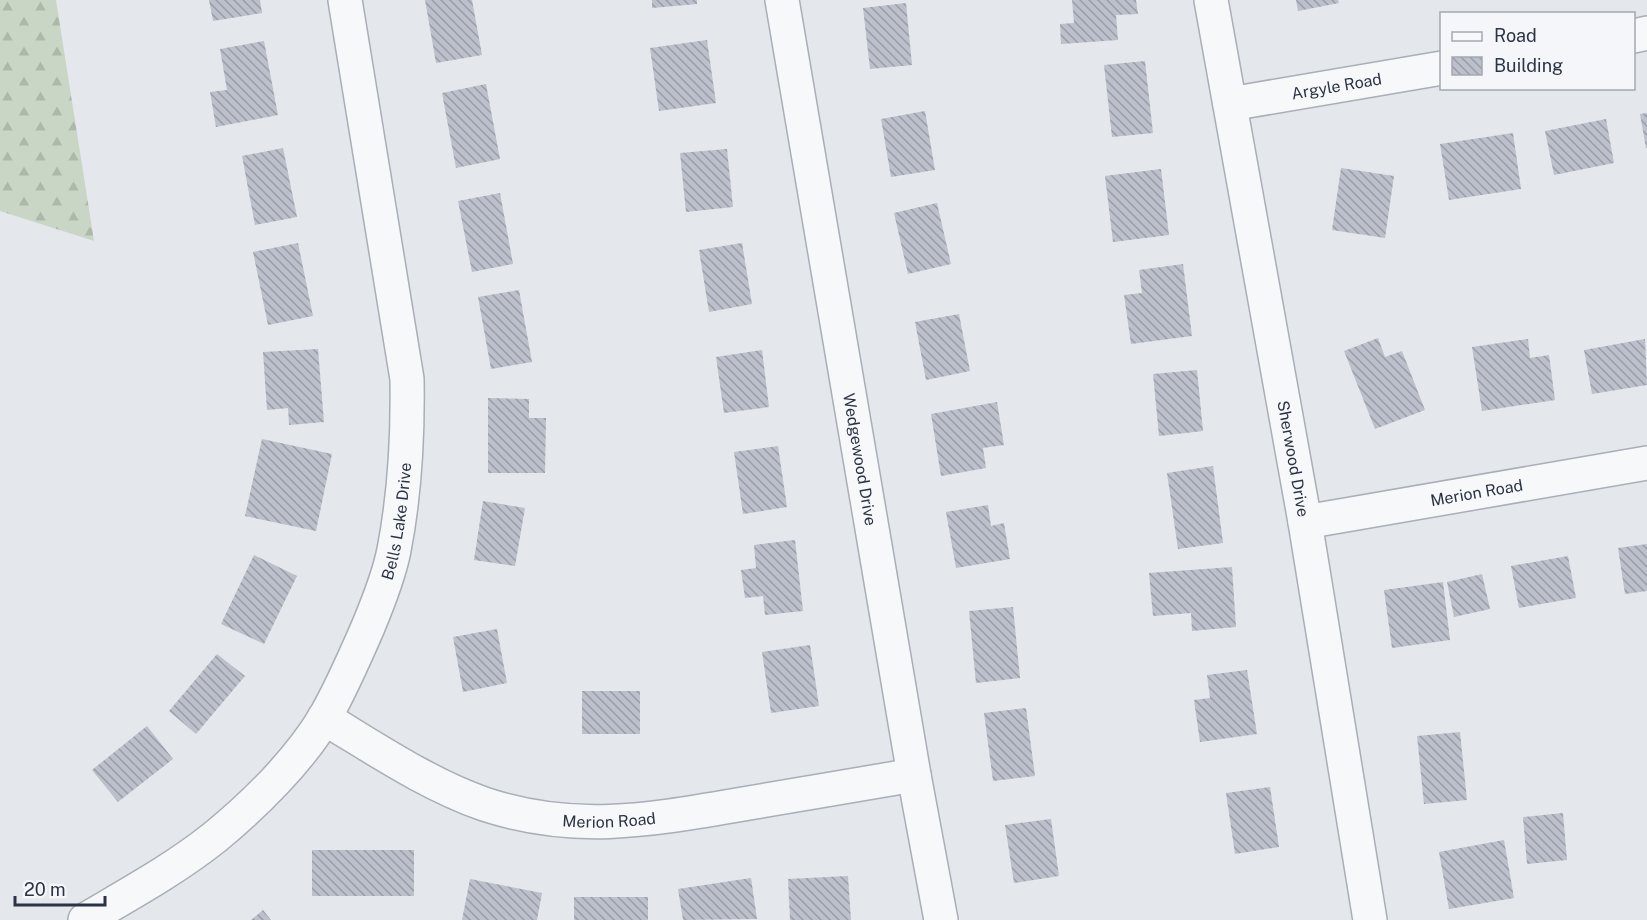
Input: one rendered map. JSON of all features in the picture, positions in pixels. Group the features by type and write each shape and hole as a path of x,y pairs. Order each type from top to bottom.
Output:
{"street":[{"name":"Bells Lake Drive","path":"85,920 166,871 214,838 273,783 324,718 358,650 377,605 393,553 404,486 408,423 407,379 345,0"},
{"name":"Wedgewood Drive","path":"782,0 914,775 941,920"},
{"name":"Sherwood Drive","path":"1211,0 1305,522 1370,920"},
{"name":"Argyle Road","path":"1230,104 1440,68"},
{"name":"Merion Road","path":"1305,522 1647,463"},
{"name":"Merion Road","path":"324,718 403,765 457,793 506,810 561,821 597,823 652,820 914,775"}],"green space":[{"path":"0,0 56,0 94,241 0,211"}],"building":[{"path":"209,0 260,0 262,13 213,21"},
{"path":"425,0 472,0 482,55 436,63"},
{"path":"652,0 697,0 697,4 652,8"},
{"path":"1072,0 1136,0 1138,14 1116,15 1118,40 1061,44 1060,24 1074,23"},
{"path":"1296,0 1338,0 1339,3 1298,11"},
{"path":"906,3 912,65 870,69 863,8"},
{"path":"707,40 716,103 659,111 650,48"},
{"path":"264,41 278,115 216,127 210,92 227,90 220,49"},
{"path":"1145,61 1153,133 1112,137 1104,65"},
{"path":"486,84 500,159 456,168 442,93"},
{"path":"925,111 935,170 891,177 881,119"},
{"path":"1647,113 1647,148 1646,148 1640,114"},
{"path":"1606,119 1614,163 1554,175 1545,131"},
{"path":"1513,133 1521,189 1449,200 1440,144"},
{"path":"283,148 297,217 255,225 242,156"},
{"path":"727,149 733,207 686,212 680,153"},
{"path":"1341,168 1394,176 1385,238 1332,230"},
{"path":"1161,169 1169,235 1113,242 1105,176"},
{"path":"500,193 513,264 472,272 458,201"},
{"path":"937,203 951,264 908,274 894,213"},
{"path":"298,243 313,316 268,325 253,252"},
{"path":"742,243 752,304 709,312 699,250"},
{"path":"1183,264 1192,336 1131,344 1124,295 1142,293 1139,270"},
{"path":"519,290 532,362 491,369 478,297"},
{"path":"959,314 970,371 926,380 915,322"},
{"path":"1378,338 1385,357 1402,351 1425,410 1375,429 1344,351"},
{"path":"1528,339 1530,358 1549,355 1555,400 1482,411 1472,347"},
{"path":"1645,339 1647,385 1592,394 1584,350"},
{"path":"318,349 324,422 289,425 288,408 267,410 263,352"},
{"path":"762,350 769,407 724,413 716,357"},
{"path":"1197,370 1203,431 1159,436 1153,374"},
{"path":"488,398 529,399 529,418 546,418 545,473 488,473"},
{"path":"997,402 1004,445 983,448 986,468 941,476 931,414"},
{"path":"262,439 332,454 316,531 245,516"},
{"path":"778,446 787,507 743,514 734,452"},
{"path":"1213,466 1223,543 1178,549 1167,473"},
{"path":"483,501 525,508 515,566 474,560"},
{"path":"988,505 991,526 1004,523 1010,559 956,568 946,512"},
{"path":"795,540 803,611 765,615 763,596 745,598 741,570 756,568 754,545"},
{"path":"1647,544 1647,591 1625,594 1618,548"},
{"path":"254,555 297,576 264,644 221,624"},
{"path":"1568,556 1576,598 1519,608 1511,566"},
{"path":"1232,567 1236,627 1192,631 1191,613 1153,616 1149,573"},
{"path":"1482,574 1490,609 1454,617 1447,582"},
{"path":"1443,582 1450,640 1392,648 1384,590"},
{"path":"1013,607 1020,678 976,683 969,611"},
{"path":"497,629 507,683 463,692 453,637"},
{"path":"810,645 819,706 771,713 762,652"},
{"path":"217,654 245,676 196,734 169,711"},
{"path":"1247,670 1257,734 1200,742 1194,700 1210,698 1207,675"},
{"path":"582,691 640,691 640,734 582,734"},
{"path":"1026,708 1035,776 993,781 984,713"},
{"path":"147,726 173,759 118,802 92,770"},
{"path":"1460,732 1467,800 1424,804 1417,736"},
{"path":"1270,787 1279,847 1235,854 1226,793"},
{"path":"1563,813 1567,860 1527,864 1523,817"},
{"path":"1051,819 1059,876 1014,883 1005,825"},
{"path":"1504,840 1514,898 1449,909 1439,852"},
{"path":"312,850 414,850 414,896 312,896"},
{"path":"848,876 851,920 790,920 788,879"},
{"path":"751,878 757,919 683,920 678,889"},
{"path":"470,879 542,893 537,920 462,920"},
{"path":"574,897 648,897 648,920 574,920"},
{"path":"263,910 271,920 251,920"}]}
